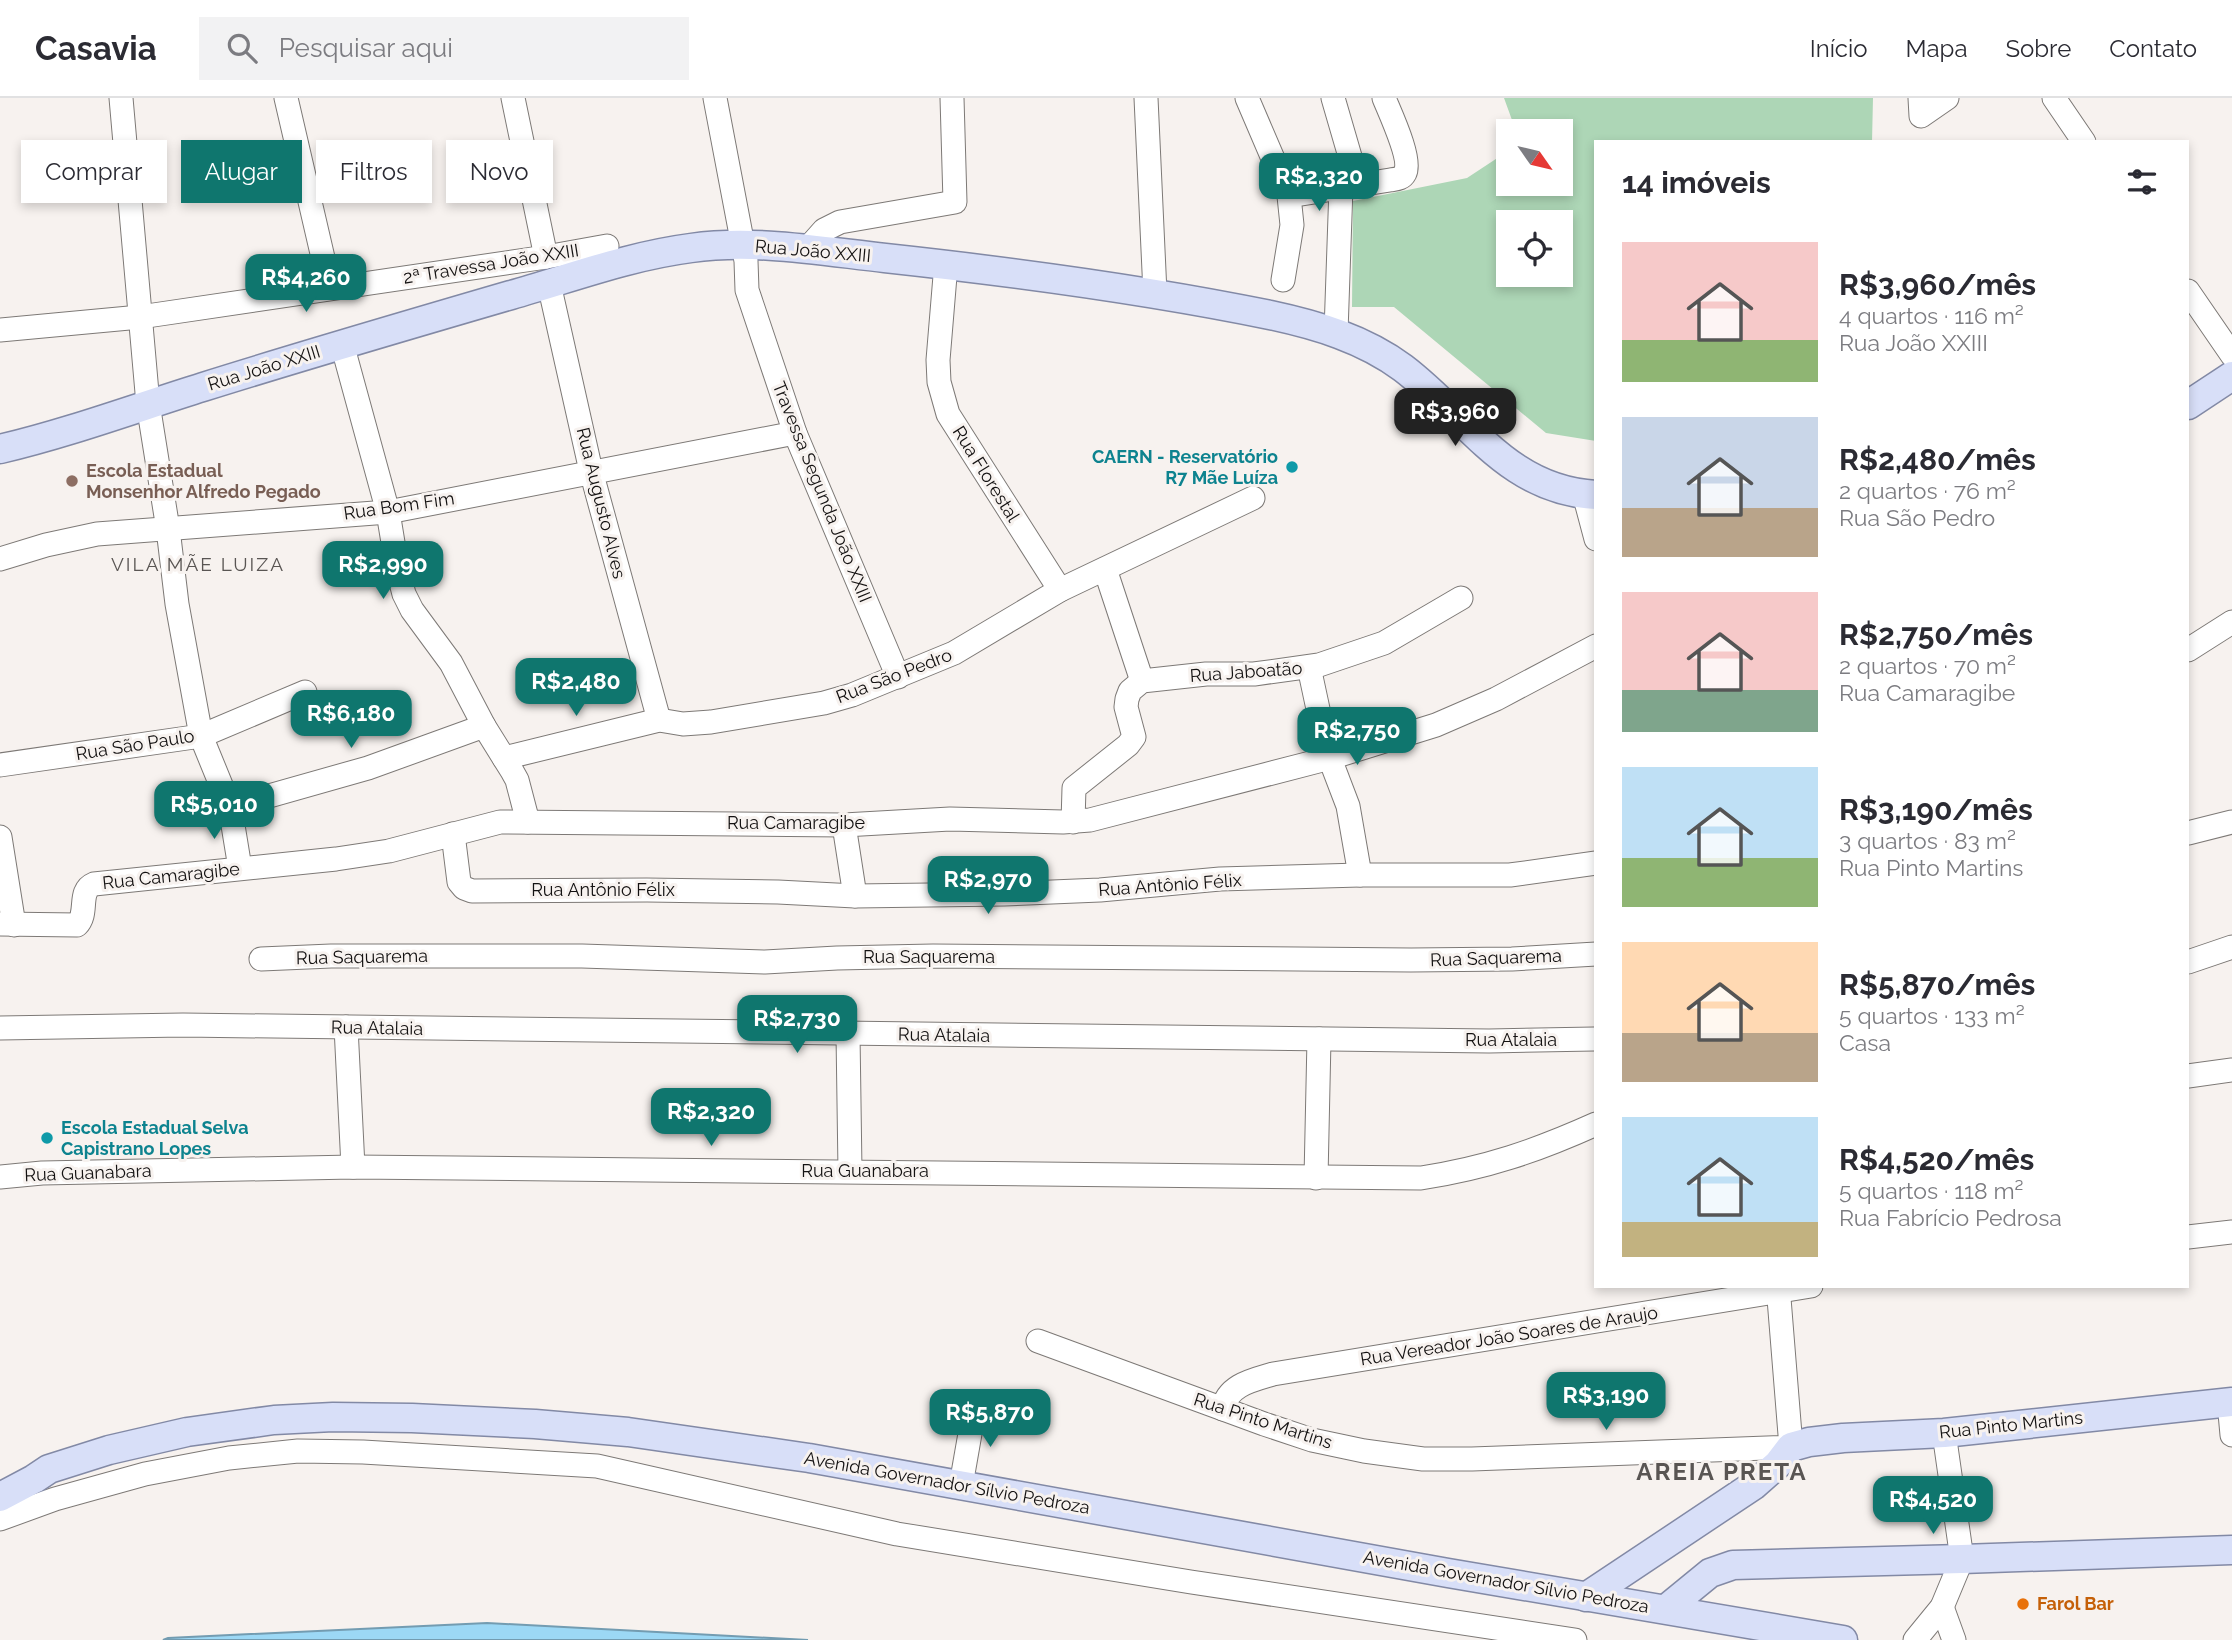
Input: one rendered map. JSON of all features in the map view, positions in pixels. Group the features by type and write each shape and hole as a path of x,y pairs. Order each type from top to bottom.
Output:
{"main road":[{"name":"Rua João XXIII","path":"0,449 342,344 548,270 695,247 742,244 946,264 1155,293 1277,317 1336,332 1372,348 1402,368 1511,466 1554,488 1590,494"},
{"path":"2189,404 2232,376"},
{"name":"Rua Pinto Martins","path":"1791,1447 1843,1438 1944,1433 2231,1402"},
{"name":"Avenida Governador Sílvio Pedroza","path":"48,1469 109,1450 187,1432 307,1418 412,1418 628,1432 809,1458 1586,1597 1843,1640"},
{"path":"1586,1597 1754,1485 1778,1464 1791,1447"},
{"path":"0,1475 23,1469 48,1469"},
{"path":"0,1497 48,1469"},
{"path":"1666,1609 1710,1573 1733,1564 2232,1550"}],"street":[{"path":"121,98 148,404 168,529 178,615 201,736 230,807 240,868"},
{"path":"286,98 330,288"},
{"name":"Rua Augusto Alves","path":"513,98 591,471 659,720"},
{"name":"Travessa Segunda João XXIII","path":"715,98 746,261 747,290 795,433 898,677"},
{"path":"807,249 824,230 839,222 955,202 952,98"},
{"path":"1146,98 1155,293"},
{"path":"1247,98 1289,196 1292,225 1283,280"},
{"path":"1333,98 1349,185 1336,332"},
{"path":"1289,196 1396,178 1404,174 1406,167 1403,148 1384,98"},
{"path":"1921,107 1947,98"},
{"path":"2054,98 2083,140"},
{"name":"2ª Travessa João XXIII","path":"0,330 141,317 330,288 548,270 607,246"},
{"name":"Rua Florestal","path":"946,264 938,360 939,382 948,414 1059,590"},
{"path":"2189,292 2232,355"},
{"path":"342,344 388,512 404,594 412,610 451,663 484,726 517,780 528,822"},
{"name":"Rua Bom Fim","path":"0,559 97,534 388,512 795,433"},
{"path":"1590,494 1594,524"},
{"name":"Rua São Pedro","path":"504,758 659,720 683,724 711,722 824,703 852,695 954,653 1059,590 1253,498"},
{"path":"1073,822 1074,788 1128,745 1134,737 1126,708 1127,699 1130,691 1142,681 1105,569"},
{"name":"Rua Jaboatão","path":"1142,681 1206,674 1254,674 1309,667 1384,643 1461,598"},
{"path":"2189,650 2229,631"},
{"name":"Rua Camaragibe","path":"7,924 77,925 82,920 85,891 94,884 337,859 389,851 489,823 844,825 950,818 1073,822 1330,758 1436,725 1467,713 1594,647"},
{"path":"1309,667 1330,758 1349,806 1360,875"},
{"name":"Rua São Paulo","path":"0,765 201,736 305,692"},
{"path":"230,807 368,768 484,726"},
{"path":"2189,833 2232,822"},
{"path":"844,825 855,896"},
{"name":"Rua Antônio Félix","path":"453,834 459,882 471,891 647,890 855,896 1018,894 1196,881 1360,875 1510,875 1594,863"},
{"path":"0,837 7,924"},
{"path":"2189,962 2232,947"},
{"name":"Rua Saquarema","path":"261,959 331,956 543,956 765,962 933,956 1424,960 1594,954"},
{"name":"Rua Atalaia","path":"0,1028 183,1025 1476,1041 1594,1039"},
{"path":"346,1027 353,1167"},
{"path":"848,1034 850,1171"},
{"path":"1316,1178 1319,1039"},
{"path":"2189,1076 2232,1070"},
{"name":"Rua Guanabara","path":"0,1177 42,1173 353,1167 1199,1174 1393,1179 1444,1174 1496,1163 1551,1144 1594,1125"},
{"path":"2189,1237 2231,1239"},
{"path":"1778,1290 1791,1447"},
{"name":"Rua Vereador João Soares de Araujo","path":"1223,1409 1228,1393 1273,1374 1778,1290"},
{"name":"Rua Pinto Martins","path":"1038,1341 1312,1440 1423,1460 1791,1447"},
{"path":"2231,1402 2232,1435"},
{"path":"961,1485 975,1405"},
{"path":"1915,1640 1942,1607 1962,1559 1944,1433"},
{"path":"0,1519 55,1499 145,1474 229,1458 298,1451 363,1452 597,1466 897,1534 1177,1580 1575,1640"},
{"path":"1942,1607 1954,1640"}],"green space":[{"path":"1504,98 1873,98 1872,140 1594,140 1594,441 1546,433 1394,307 1352,307 1353,201 1467,178 1496,159 1496,196 1573,196 1573,119 1512,119"}],"water":[{"path":"487,1623 808,1640 163,1640 168,1638"}],"place":[{"name":"CAERN - Reservatório R7 Mãe Luíza","path":"1292,467"},
{"name":"Escola Estadual Monsenhor Alfredo Pegado","path":"72,481"},
{"name":"Escola Estadual Selva Capistrano Lopes","path":"47,1138"},
{"name":"Farol Bar","path":"2023,1604"}],"district":[{"name":"VILA MÃE LUIZA","path":"198,564"},
{"name":"AREIA PRETA","path":"1722,1472"}]}
